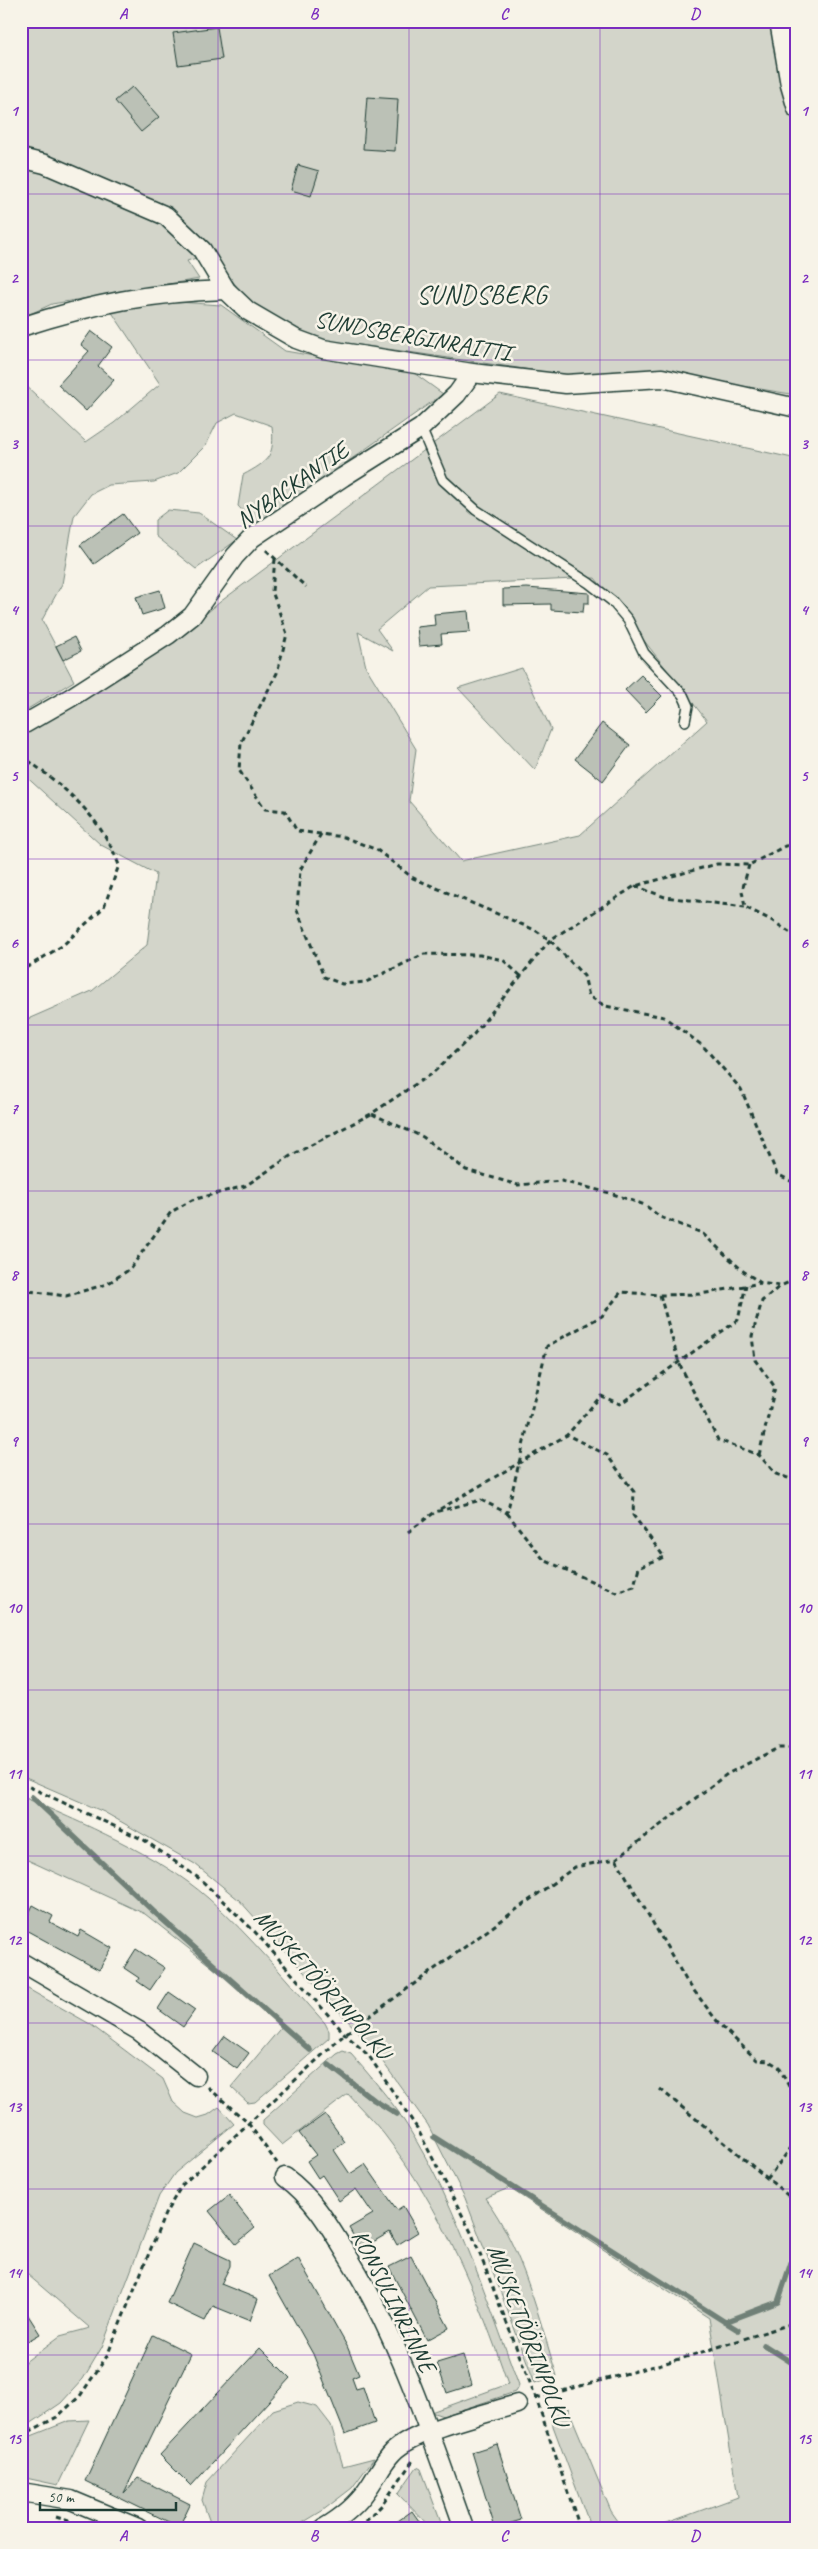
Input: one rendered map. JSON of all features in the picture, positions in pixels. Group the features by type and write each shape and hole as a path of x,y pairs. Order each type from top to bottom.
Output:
{"street":[{"path":"779,21 790,85 797,109"},
{"name":"SUNDSBERGINRAITTI","path":"21,158 45,164 166,216 202,250 226,290 248,311 296,340 323,349 472,373 566,384 662,378 797,408"},
{"path":"21,327 116,301 173,292 226,290"},
{"name":"NYBACKANTIE","path":"21,726 168,635 192,616 235,556 252,538 421,428 457,394 472,373"},
{"path":"21,1962 73,1990 139,2031 196,2076"},
{"name":"KONSULINRINNE","path":"285,2177 302,2190 318,2208 362,2278 392,2340 432,2438 464,2528"},
{"path":"324,2528 336,2521 366,2492 393,2452 408,2441 432,2438 517,2404"},
{"path":"21,2492 71,2500 138,2528"}],"lane":[{"path":"421,428 443,480 476,510 589,583 612,601 628,620 644,653 683,696 688,706 685,721"}],"path":[{"path":"252,538 306,587"},
{"path":"275,559 272,591 287,634 277,673 241,743 239,770 265,809 285,811 297,831 344,837 377,850 413,878 535,930 550,940 584,976 589,996 605,1006 664,1017 703,1046 741,1089 777,1174 797,1184"},
{"path":"21,755 88,810 109,840 119,865 104,907 62,946 21,970"},
{"path":"321,834 300,870 297,910 324,977 342,984 366,982 424,954 480,955 503,960 522,977"},
{"path":"21,1290 66,1296 107,1284 130,1269 171,1212 192,1200 245,1186 292,1155 371,1114 435,1071 474,1034 550,940 635,886 717,864 749,865 785,846 797,845"},
{"path":"745,907 742,892 749,865"},
{"path":"635,886 665,898 745,907 771,920 797,937"},
{"path":"371,1114 423,1137 466,1170 518,1185 561,1182 610,1193 645,1205 660,1217 702,1233 743,1271 761,1283"},
{"path":"759,1455 775,1387 755,1360 752,1336 762,1301 780,1286 797,1279"},
{"path":"508,1512 547,1346 602,1316 621,1292 660,1295 701,1294 761,1283 780,1286"},
{"path":"408,1532 435,1512 567,1435 601,1396 620,1404 738,1320 746,1285"},
{"path":"660,1295 679,1363 718,1440 759,1455 776,1474 797,1480"},
{"path":"435,1512 481,1500 508,1512 544,1560 616,1592 634,1586 639,1567 664,1558 633,1515 634,1492 607,1455 567,1435"},
{"path":"21,2436 57,2417 80,2396 106,2356 165,2214 182,2185 346,2034 575,1867 616,1859 727,1774 778,1748 797,1748"},
{"name":"MUSKETÖÖRINPOLKU","path":"21,1783 144,1840 200,1879 255,1932 346,2034 369,2056 417,2128 472,2234 536,2398 580,2528"},
{"path":"616,1859 686,1980 720,2025 757,2060 770,2061 779,2067 797,2102"},
{"path":"196,2076 248,2123 269,2150 285,2177"},
{"path":"660,2089 797,2203"},
{"path":"768,2178 797,2140"},
{"path":"517,2404 680,2359 796,2322 791,2305 797,2284"},
{"path":"359,2528 382,2505 417,2455 432,2438"},
{"path":"55,2517 84,2526"}],"shaded area":[{"path":"21,21 797,21 797,395 656,372 563,377 545,372 305,337 249,303 207,247 199,257 187,261 199,279 52,304 21,318"},
{"path":"165,301 221,305 285,351 414,373 443,394 257,526 238,506 243,475 259,466 271,451 272,426 236,413 217,423 206,445 178,473 154,482 109,485 91,494 74,516 62,584 42,620 74,681 21,713 21,381 86,442 114,423 160,384 109,308"},
{"path":"500,394 797,459 797,2528 653,2528 738,2497 709,2318 509,2188 485,2198 510,2239 519,2261 536,2307 557,2376 535,2383 465,2198 428,2125 375,2051 239,1900 195,1864 104,1812 21,1776 21,1022 92,991 147,945 156,874 101,845 21,772 21,736 172,642 220,602","holes":["595,578 707,721 580,835 461,861 409,801 416,749 366,667 358,632 393,651 377,629 428,586"]},
{"path":"168,510 199,513 237,540 196,569 155,536 155,520"},
{"path":"522,668 551,729 535,770 458,688"},
{"path":"21,1796 118,1841 166,1867 188,1882 224,1913 268,1959 325,2023 329,2031 329,2038 255,2102 248,2103 231,2087 284,2024 145,1914 21,1857"},
{"path":"21,1985 90,2024 163,2079 173,2102 185,2113 198,2118 208,2115 219,2107 234,2124 175,2173 159,2196 102,2347 83,2379 61,2403 30,2424 21,2426 21,2365 60,2336 90,2328 21,2269"},
{"path":"343,2051 351,2054 397,2110 435,2175 466,2244 493,2314 519,2385 515,2392 443,2416 431,2412 508,2384 471,2286 424,2192 380,2129 348,2094 282,2145 263,2125 263,2120 337,2054"},
{"path":"298,2402 317,2407 331,2425 343,2466 374,2458 352,2488 322,2511 294,2528 212,2528 202,2500 207,2482 273,2410"},
{"path":"568,2408 611,2511 623,2528 591,2528 553,2426 552,2418"},
{"path":"89,2420 58,2485 21,2477 21,2440 69,2421"},
{"path":"417,2467 421,2469 443,2528 431,2528 398,2494"}],"building":[{"path":"217,27 222,59 178,65 173,33"},
{"path":"132,87 159,117 141,132 115,101"},
{"path":"367,97 398,99 395,151 363,149"},
{"path":"298,165 319,171 311,196 291,190"},
{"path":"91,331 112,347 98,366 114,380 86,411 58,385 89,351 81,345"},
{"path":"123,514 137,533 94,564 80,545"},
{"path":"527,588 589,593 589,603 584,603 583,612 551,610 551,604 503,605 503,589"},
{"path":"160,590 165,608 142,615 136,597"},
{"path":"468,611 470,632 441,634 442,644 419,646 417,627 435,625 434,614"},
{"path":"74,637 81,651 63,660 56,646"},
{"path":"641,675 662,696 646,712 625,690"},
{"path":"602,723 630,745 603,781 575,759"},
{"path":"33,1905 53,1916 50,1922 78,1937 81,1930 112,1948 99,1970 22,1928"},
{"path":"136,1949 165,1968 150,1990 137,1981 139,1978 124,1968"},
{"path":"169,1992 195,2010 183,2027 158,2009"},
{"path":"225,2036 249,2053 237,2069 213,2052"},
{"path":"325,2114 345,2142 334,2150 350,2174 365,2164 397,2210 403,2206 418,2232 397,2245 390,2232 361,2249 349,2228 373,2214 356,2189 339,2201 322,2175 318,2178 307,2161 316,2155 299,2133"},
{"path":"229,2195 255,2228 236,2244 209,2211"},
{"path":"194,2243 230,2260 230,2266 221,2284 258,2299 250,2321 213,2306 205,2321 167,2303"},
{"path":"411,2256 449,2328 427,2340 389,2267"},
{"path":"298,2258 347,2346 359,2375 352,2378 356,2389 363,2387 375,2423 345,2434 313,2354 269,2276"},
{"path":"21,2304 40,2334 21,2345"},
{"path":"153,2335 191,2354 124,2493 138,2478 190,2504 179,2527 85,2481"},
{"path":"260,2348 290,2378 191,2486 160,2455"},
{"path":"463,2355 472,2385 447,2393 437,2363"},
{"path":"497,2444 521,2520 495,2528 472,2452"},
{"path":"412,2511 424,2528 388,2528"}],"waterway":[{"path":"32,1797 153,1911 310,2050"},
{"path":"329,2065 374,2100 397,2114"},
{"path":"434,2137 725,2322 778,2302 797,2245"},
{"path":"725,2322 738,2330"},
{"path":"764,2345 797,2366"}],"district":[{"name":"SUNDSBERG","path":"482,294"}]}
